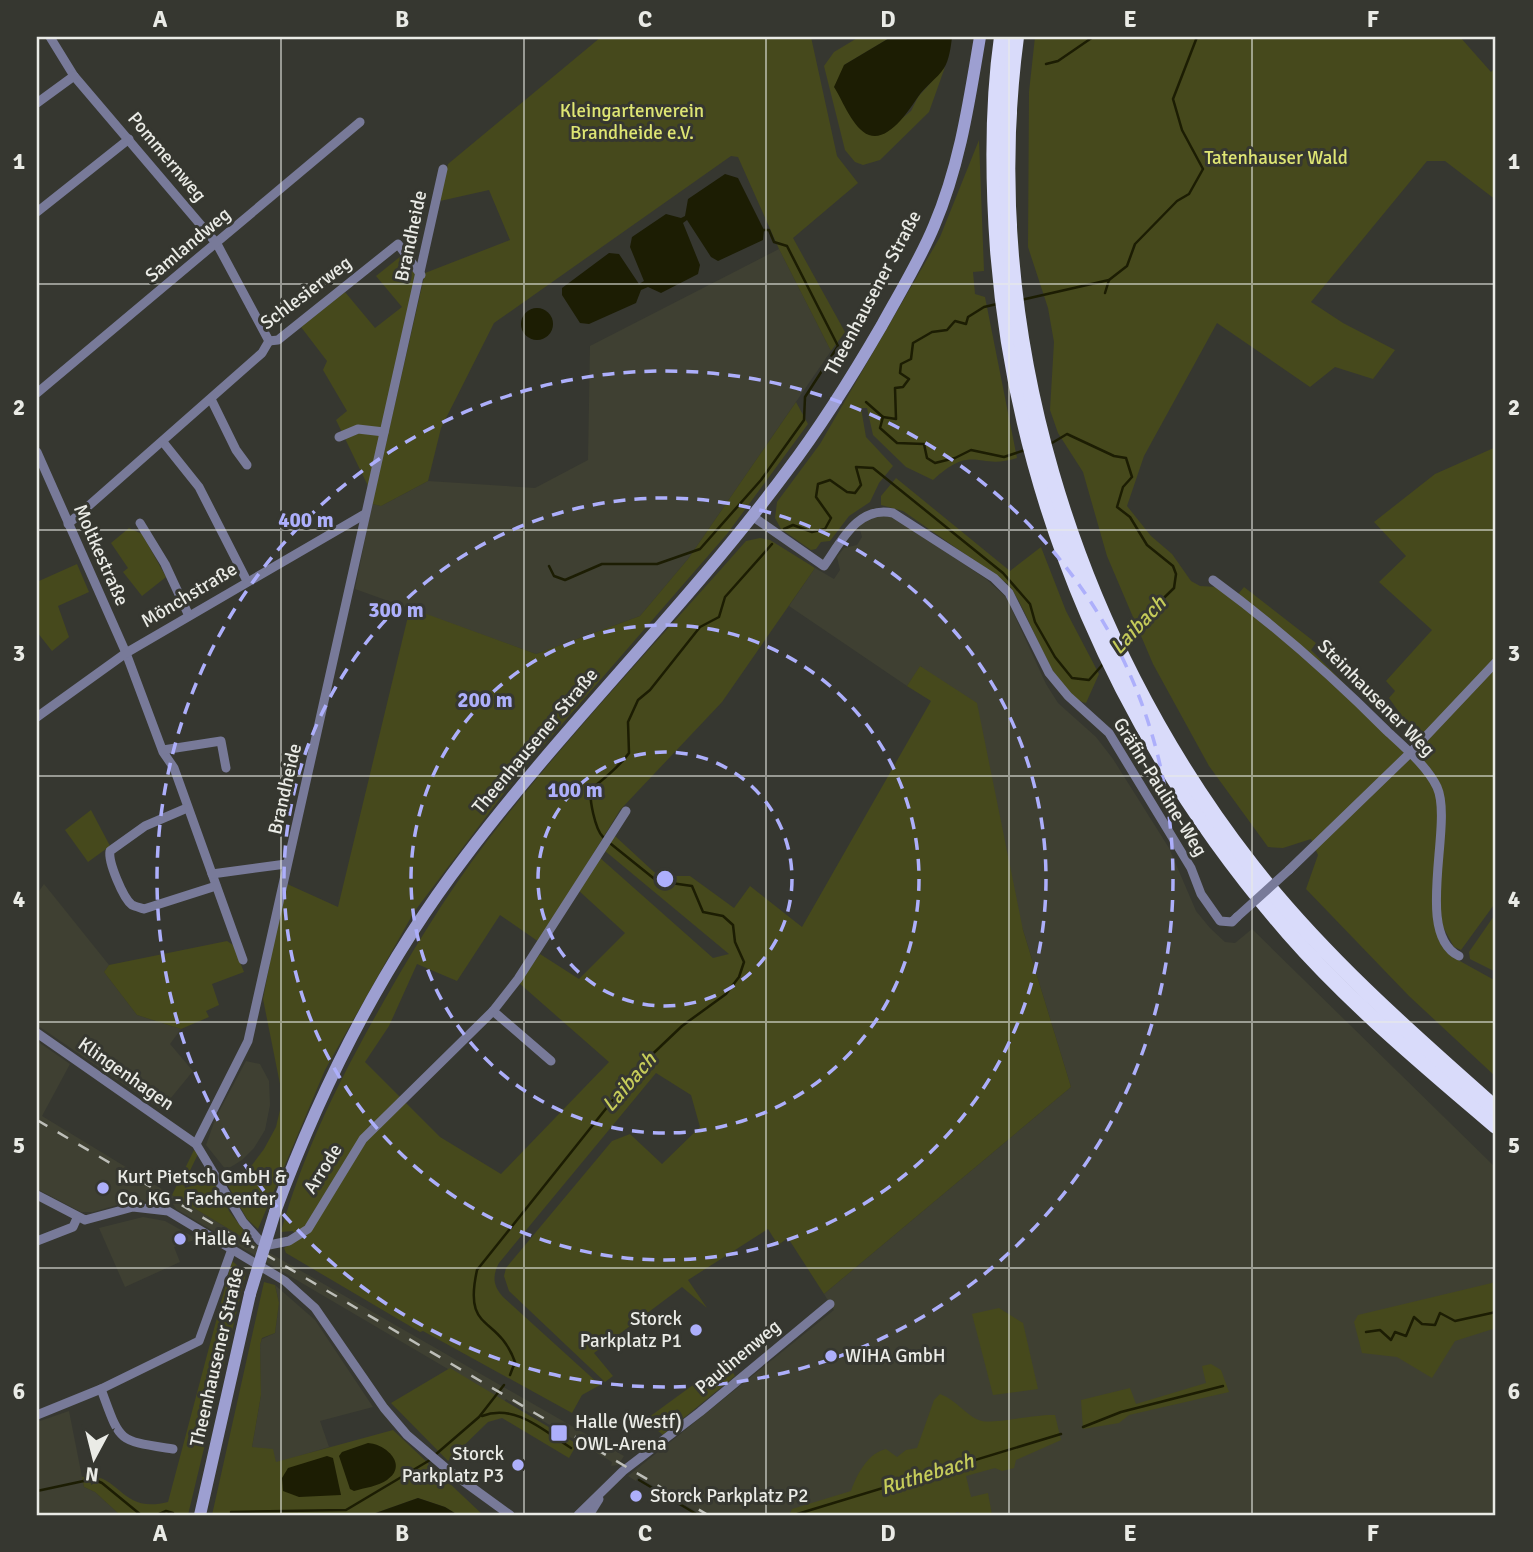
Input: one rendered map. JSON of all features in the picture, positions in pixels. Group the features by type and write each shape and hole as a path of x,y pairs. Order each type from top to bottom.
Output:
{"highway":[{"path":"1002,37 995,157 1012,317 1033,431 1040,459 1113,655 1154,748 1200,820 1291,935 1370,1014 1496,1126"},
{"path":"1008,287 1009,159 1016,37"},
{"path":"1113,655 1186,773 1253,867 1343,968 1496,1108"}],"main road":[{"name":"Theenhausener Straße","path":"200,1515 250,1294 275,1212 323,1093 394,963 462,860 523,782 752,516 788,471 852,375 934,227 968,116 980,37"}],"street":[{"name":"Pommernweg","path":"50,37 74,75 217,244 269,341"},
{"path":"37,103 74,75"},
{"name":"Samlandweg","path":"37,393 360,122"},
{"path":"37,212 129,139"},
{"name":"Brandheide","path":"196,1144 248,1041 443,170"},
{"name":"Schlesierweg","path":"68,524 262,353 269,341 278,340 398,244 421,275"},
{"path":"211,399 236,450 247,465"},
{"path":"339,437 358,429 384,432"},
{"path":"163,442 199,487 247,581"},
{"name":"Moltkestraße","path":"37,452 127,653 163,751 174,768 243,960"},
{"name":"Gräfin-Pauline-Weg","path":"752,516 824,566 863,516 874,512 893,513 994,578 1014,600 1042,662 1057,684 1109,733 1191,868 1201,894 1220,920 1232,922 1289,870 1410,753 1496,662"},
{"name":"Mönchstraße","path":"38,713 127,653 365,514"},
{"path":"140,523 165,564 189,616"},
{"name":"Steinhausener Weg","path":"1213,580 1271,622 1338,681 1410,753 1438,787 1442,820 1436,911 1450,951 1459,956"},
{"path":"163,751 221,741 226,768"},
{"path":"187,808 145,825 110,851 108,860 127,899 133,906 144,909 216,886"},
{"name":"Arrode","path":"196,1144 252,1234 269,1245 289,1241 308,1229 363,1139 493,1010 518,979 625,811"},
{"path":"212,874 286,864"},
{"path":"493,1010 551,1061"},
{"name":"Klingenhagen","path":"37,1033 196,1144"},
{"path":"37,1195 77,1218 92,1220 133,1207 168,1211 285,1281 315,1308 384,1408 425,1451 510,1515"},
{"path":"37,1241 73,1227 77,1218"},
{"path":"37,1415 101,1389 202,1338 232,1249"},
{"name":"Paulinenweg","path":"578,1515 623,1471 700,1412 830,1304"},
{"path":"101,1389 117,1433 125,1440 173,1449"},
{"name":"Paulinenweg","path":"591,1513 604,1491"}],"shaded area":[{"path":"891,37 952,37 944,68 904,117 884,134 869,135 853,121 834,87 844,65"},
{"path":"725,174 738,178 764,230 763,240 718,261 711,257 687,220 683,223 700,265 698,274 661,293 648,287 641,290 636,303 589,324 580,323 562,295 562,288 609,253 619,254 639,284 644,281 630,247 632,237 666,214 681,218 685,216 688,199"},
{"path":"779,249 831,351 688,559 640,616 536,654 355,589 372,504 381,506 428,481 535,488 588,460 590,346"},
{"path":"537,308 548,313 553,324 548,335 537,340 526,335 521,324 526,313"},
{"path":"882,515 895,518 986,579 1006,597 1046,684 1058,703 1096,737 1113,759 1169,848 1196,911 1210,928 1225,942 1235,943 1252,929 1496,1168 1496,1515 702,1515 638,1477 636,1481 628,1476 834,1310 824,1294 1071,1087 1023,930 921,666 907,686 789,606 815,568 834,579 840,570 837,557 844,548 857,545 862,537 859,526 864,521"},
{"path":"44,884 109,965 104,972 137,1015 181,1029 170,1044 193,1071 161,1110 37,1025 37,894"},
{"path":"37,1041 70,1064 42,1116 175,1197 171,1203 131,1201 93,1212 81,1212 37,1189"},
{"path":"246,1061 260,1064 269,1081 270,1105 265,1130 254,1148 226,1170 206,1145 216,1117"},
{"path":"177,1198 624,1456 618,1465 611,1466 612,1462 506,1399 504,1402 176,1209 173,1204"},
{"path":"143,1217 165,1221 197,1239 174,1247 180,1262 125,1287 99,1228"},
{"path":"275,1285 315,1320 373,1407 320,1421 329,1447 276,1463 252,1447 261,1395 260,1345 262,1339 275,1333 279,1303"},
{"path":"69,1411 84,1487 95,1492 120,1515 37,1515 37,1422"},
{"path":"368,1443 388,1451 396,1468 384,1482 354,1491 350,1489 339,1456 342,1452"},
{"path":"327,1456 333,1458 341,1495 299,1497 283,1491 282,1478 288,1468"},
{"path":"418,1498 445,1507 458,1515 370,1515"}],"green space":[{"name":"Kleingartenverein Brandheide e.V.","path":"601,37 811,37 837,156 858,183 793,238 845,332 831,351 779,249 738,157 731,156 494,323 441,428 428,481 381,506 372,504 425,273 510,240 489,190 440,201 448,164"},
{"path":"859,37 891,37 844,65 883,134 911,111 918,97 945,67 929,112 880,160 863,165 855,162 845,150 824,66 834,52"},
{"name":"Tatenhauser Wald","path":"1035,37 1460,37 1491,72 1496,67 1496,200 1445,161 1427,161 1311,302 1343,323 1395,350 1373,379 1335,367 1310,387 1217,323 1144,456 1127,506 1151,536 1172,554 1191,581 1200,586 1217,587 1235,598 1244,587 1316,643 1311,650 1409,749 1418,739 1389,698 1395,691 1386,681 1432,630 1379,582 1406,556 1374,522 1435,474 1496,447 1496,902 1461,950 1454,947 1443,927 1439,933 1458,960 1496,981 1496,1077 1409,996 1306,889 1318,855 1311,839 1283,848 1268,847 1209,766 1153,664 1107,556 1083,472 1058,433 1050,410 1054,342 1048,308 1028,247 1029,92"},
{"path":"979,140 984,271 973,272 975,294 985,297 1017,458 993,462 958,462 933,480 906,467 873,435 867,408 861,408 866,437 893,466 879,483 870,502 849,516 830,541 821,542 816,549 811,550 781,529 775,518 777,502 820,444 940,237"},
{"path":"401,256 418,278 368,486 336,420 347,411 323,370 327,361 301,327 345,292 375,328 402,307 376,276"},
{"path":"796,402 808,424 727,534 517,776 414,912 325,1070 258,1229 247,1219 227,1184 252,1165 264,1149 276,1127 280,1110 280,1084 263,999 285,883 338,907 410,608 536,654 640,616 688,559"},
{"path":"896,478 1010,571 1041,547 1066,611 1099,674 1086,703 1074,697 1052,669 1008,584 903,511 881,505 881,496"},
{"path":"129,528 142,534 166,577 142,596 123,572 128,568 111,543"},
{"path":"760,538 770,540 815,568 722,702 620,810 539,942 500,915 457,981 417,964 389,1026 365,1062 440,1137 501,1174 609,1062 519,983 540,954 579,979 625,933 578,890 599,857 713,958 729,954 605,851 615,836 654,872 665,876 690,876 734,908 750,886 802,927 931,701 907,686 920,666 977,703 1023,930 1071,1087 824,1294 788,1238 778,1245 768,1229 688,1280 707,1308 682,1287 594,1353 613,1376 605,1382 509,1291 504,1276 506,1268 612,1141 630,1134 662,1164 700,1127 691,1095 656,1073 499,1263 495,1272 495,1285 503,1297 600,1385 582,1395 572,1413 423,1331 420,1332 286,1253 284,1248 298,1240 293,1231 281,1232 298,1178 344,1074 398,977 455,885 518,802 614,689 746,541"},
{"path":"77,564 89,592 58,606 69,637 52,651 37,632 37,577 39,581"},
{"path":"91,810 110,846 88,862 65,830"},
{"path":"1496,913 1496,972 1470,959 1469,952"},
{"path":"227,941 233,945 244,972 212,984 219,1005 206,1011 209,1017 181,1029 137,1015 104,972 109,965"},
{"path":"194,1150 198,1154 184,1183 185,1188 213,1179 229,1211 254,1244 172,1195"},
{"path":"232,1261 246,1273 188,1515 120,1515 95,1492 84,1487 82,1477 105,1480 139,1503 168,1502"},
{"path":"264,1282 275,1285 279,1303 275,1333 262,1338 260,1345 261,1395 252,1447 273,1449 276,1462 393,1430 483,1515 458,1515 445,1507 418,1498 370,1515 212,1515"},
{"path":"1496,1282 1496,1328 1455,1341 1432,1378 1397,1357 1362,1353 1354,1322 1358,1315"},
{"path":"999,1308 1023,1323 1038,1389 993,1395 972,1314"},
{"path":"726,1361 735,1376 663,1435 645,1420"},
{"path":"1211,1364 1221,1370 1229,1392 1129,1415 1119,1423 1083,1429 1081,1400 1130,1388 1136,1404 1206,1383 1202,1366"},
{"path":"450,1368 577,1444 569,1458 502,1418 488,1422 448,1461 391,1403"},
{"path":"940,1394 982,1421 1055,1415 1061,1440 1016,1460 1014,1468 1002,1471 995,1468 966,1476 971,1497 988,1493 992,1515 966,1515 957,1512 952,1515 789,1515 792,1509 851,1491 864,1465 880,1451 886,1449 897,1457 906,1450 917,1448 934,1400"}],"waterway":[{"path":"1046,64 1058,61 1093,37"},
{"name":"Laibach","path":"1021,300 1109,280 1127,266 1135,244 1177,201 1189,194 1203,169 1182,130 1173,99 1197,37"},
{"path":"549,566 554,576 565,580 602,564 657,564 700,549 761,480 804,420 805,397 838,346 787,246 774,242 769,230 764,230"},
{"path":"1105,293 1109,280"},
{"name":"Laibach","path":"997,304 984,307 968,317 966,324 955,321 947,330 932,332 913,343 911,359 901,364 900,373 909,379 903,387 895,388 896,419 883,417 880,428 897,443 924,444 927,458 935,463 971,450 1004,457 1025,450"},
{"path":"866,402 883,417"},
{"name":"Laibach","path":"1052,443 1067,434 1114,456 1126,458 1132,477 1123,487 1117,507 1130,517 1147,545 1173,566 1176,574 1174,588 1123,638"},
{"name":"Laibach","path":"784,529 793,525 812,532 825,529 831,518 816,497 818,484 830,480 847,492 855,493 861,485 856,467 873,468 1003,573 1030,604 1035,622 1055,657 1072,678 1089,680 1104,663"},
{"name":"Laibach","path":"603,837 593,814 591,789 629,753 628,722 638,700 650,690 700,627 719,617 725,597 772,544"},
{"name":"Laibach","path":"510,1375 515,1362 508,1347 484,1322 474,1304 477,1270 640,1066 682,1026 726,994 739,977 744,962 735,942 733,925 723,916 703,912 692,886 657,881 611,844"},
{"name":"Ruthebach","path":"1366,1332 1380,1330 1391,1340 1395,1332 1406,1336 1414,1317 1422,1324 1435,1325 1440,1313 1455,1321 1496,1312"},
{"name":"Laibach","path":"435,1455 479,1417 504,1385"},
{"name":"Ruthebach","path":"1083,1427 1121,1412 1223,1386"},
{"name":"Ruthebach","path":"482,1416 494,1413 518,1416 571,1448"},
{"name":"Ruthebach","path":"794,1515 1061,1434"},
{"name":"Laibach","path":"231,1512 346,1510 430,1460"},
{"name":"Laibach","path":"37,1491 93,1479 102,1483 141,1515"},
{"name":"Ruthebach","path":"639,1480 698,1515"},
{"name":"Laibach","path":"157,1515 166,1511 173,1513"}],"railway":[{"path":"37,1120 708,1515"}],"place":[{"name":"Kurt Pietsch GmbH & Co. KG - Fachcenter","path":"103,1188"},
{"name":"Halle 4","path":"180,1239"},
{"name":"Storck Parkplatz P1","path":"696,1330"},
{"name":"WIHA GmbH","path":"831,1356"},
{"name":"Halle (Westf) OWL-Arena","path":"559,1433"},
{"name":"Storck Parkplatz P3","path":"518,1465"},
{"name":"Storck Parkplatz P2","path":"636,1496"}]}
